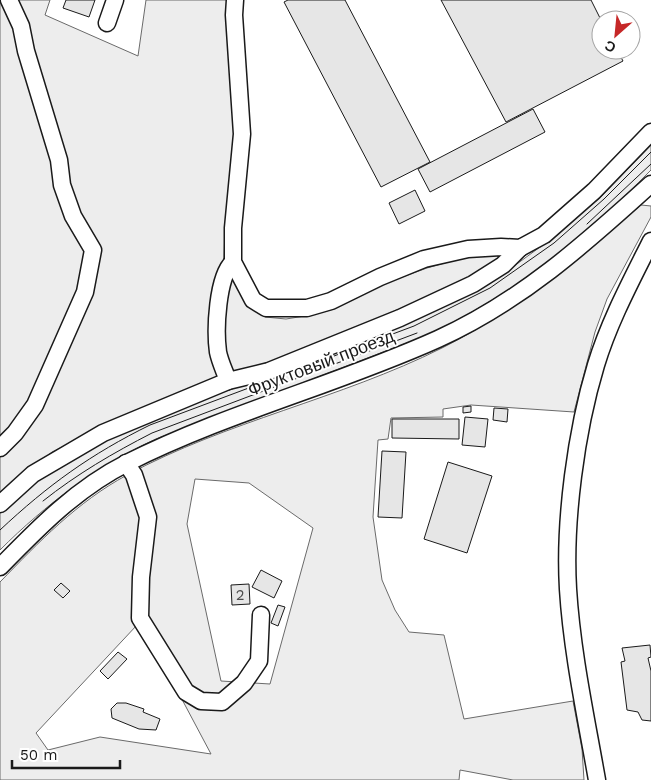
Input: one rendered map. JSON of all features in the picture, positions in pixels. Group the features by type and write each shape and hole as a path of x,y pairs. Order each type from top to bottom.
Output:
{"street":[{"path":"0,448 15,433 35,405 85,292 93,250 73,216 62,185 59,160 26,51 21,26 9,0"},
{"path":"107,23 115,0"},
{"path":"235,0 234,15 242,134 233,228 233,262 253,300 266,308 283,310 307,308 331,302 380,277 424,260 468,249 520,248"},
{"path":"0,504 33,474 103,433 228,381 270,371 400,318 474,284 503,264 520,248 544,235 594,191 651,132"},
{"name":"Фруктовый проезд","path":"0,567 46,520 83,491 126,463 226,420 360,372 439,339 490,312 540,280 586,243 651,184"},
{"path":"597,780 580,680 568,590 567,546 570,503 578,448 596,365 619,306 651,240"},
{"path":"228,381 218,354 216,332 226,268 233,262"},
{"path":"126,463 134,475 148,517 141,578 140,618 186,692 201,701 222,702 244,683 259,661 261,615"}],"shaded area":[{"path":"0,0 50,0 45,15 138,56 146,0 228,0 236,136 225,227 224,259 247,304 265,317 286,319 311,315 334,309 383,284 427,268 469,256 495,253 499,258 471,279 399,314 199,390 144,407 52,452 0,496"},
{"path":"651,145 651,170 599,220 543,265 484,305 420,338 156,439 134,450 73,487 35,517 0,550 0,512 38,480 107,439 149,418 269,376 449,304 510,269 551,239 602,196"},
{"path":"641,205 651,206 651,217 607,299 595,332 574,412 471,405 443,409 443,417 391,418 388,439 378,440 373,517 382,580 395,610 409,632 444,635 464,719 573,701 582,749 584,780 513,780 460,770 459,780 0,780 0,582 59,524 92,497 109,486 165,456 244,425 364,382 442,348 495,318 546,283","holes":["195,479 249,483 313,528 270,684 221,681 187,524","137,625 143,626 211,754 100,737 48,750 36,733"]}],"building":[{"path":"66,0 95,0 89,17 63,8"},
{"path":"288,0 345,0 430,162 381,187 284,2"},
{"path":"441,0 591,0 596,10 591,10 591,60 623,61 506,122"},
{"path":"533,109 545,132 430,192 418,169"},
{"path":"415,190 425,211 399,224 389,203"},
{"path":"471,406 471,412 463,413 463,407"},
{"path":"494,408 508,409 507,422 493,420"},
{"path":"465,417 488,419 485,447 462,445"},
{"path":"392,419 459,419 459,439 392,438"},
{"path":"382,451 406,452 402,518 378,517"},
{"path":"448,462 492,476 467,553 424,539"},
{"path":"261,570 282,581 274,598 252,587"},
{"path":"61,583 70,591 63,598 54,590"},
{"path":"249,584 250,604 232,605 231,585"},
{"path":"278,605 285,607 278,626 271,623"},
{"path":"650,645 651,657 648,658 651,671 651,721 642,720 638,712 627,710 621,662 625,661 622,648"},
{"path":"118,652 127,659 108,679 100,671"},
{"path":"117,703 126,703 144,709 143,712 160,719 156,730 139,729 112,718 111,709"}],"tram line":[{"path":"0,530 35,499 89,459 150,425 414,326 490,288 554,243 604,199 651,152"},
{"path":"587,224 651,164"},
{"path":"43,501 96,464 152,433 417,333"}]}
